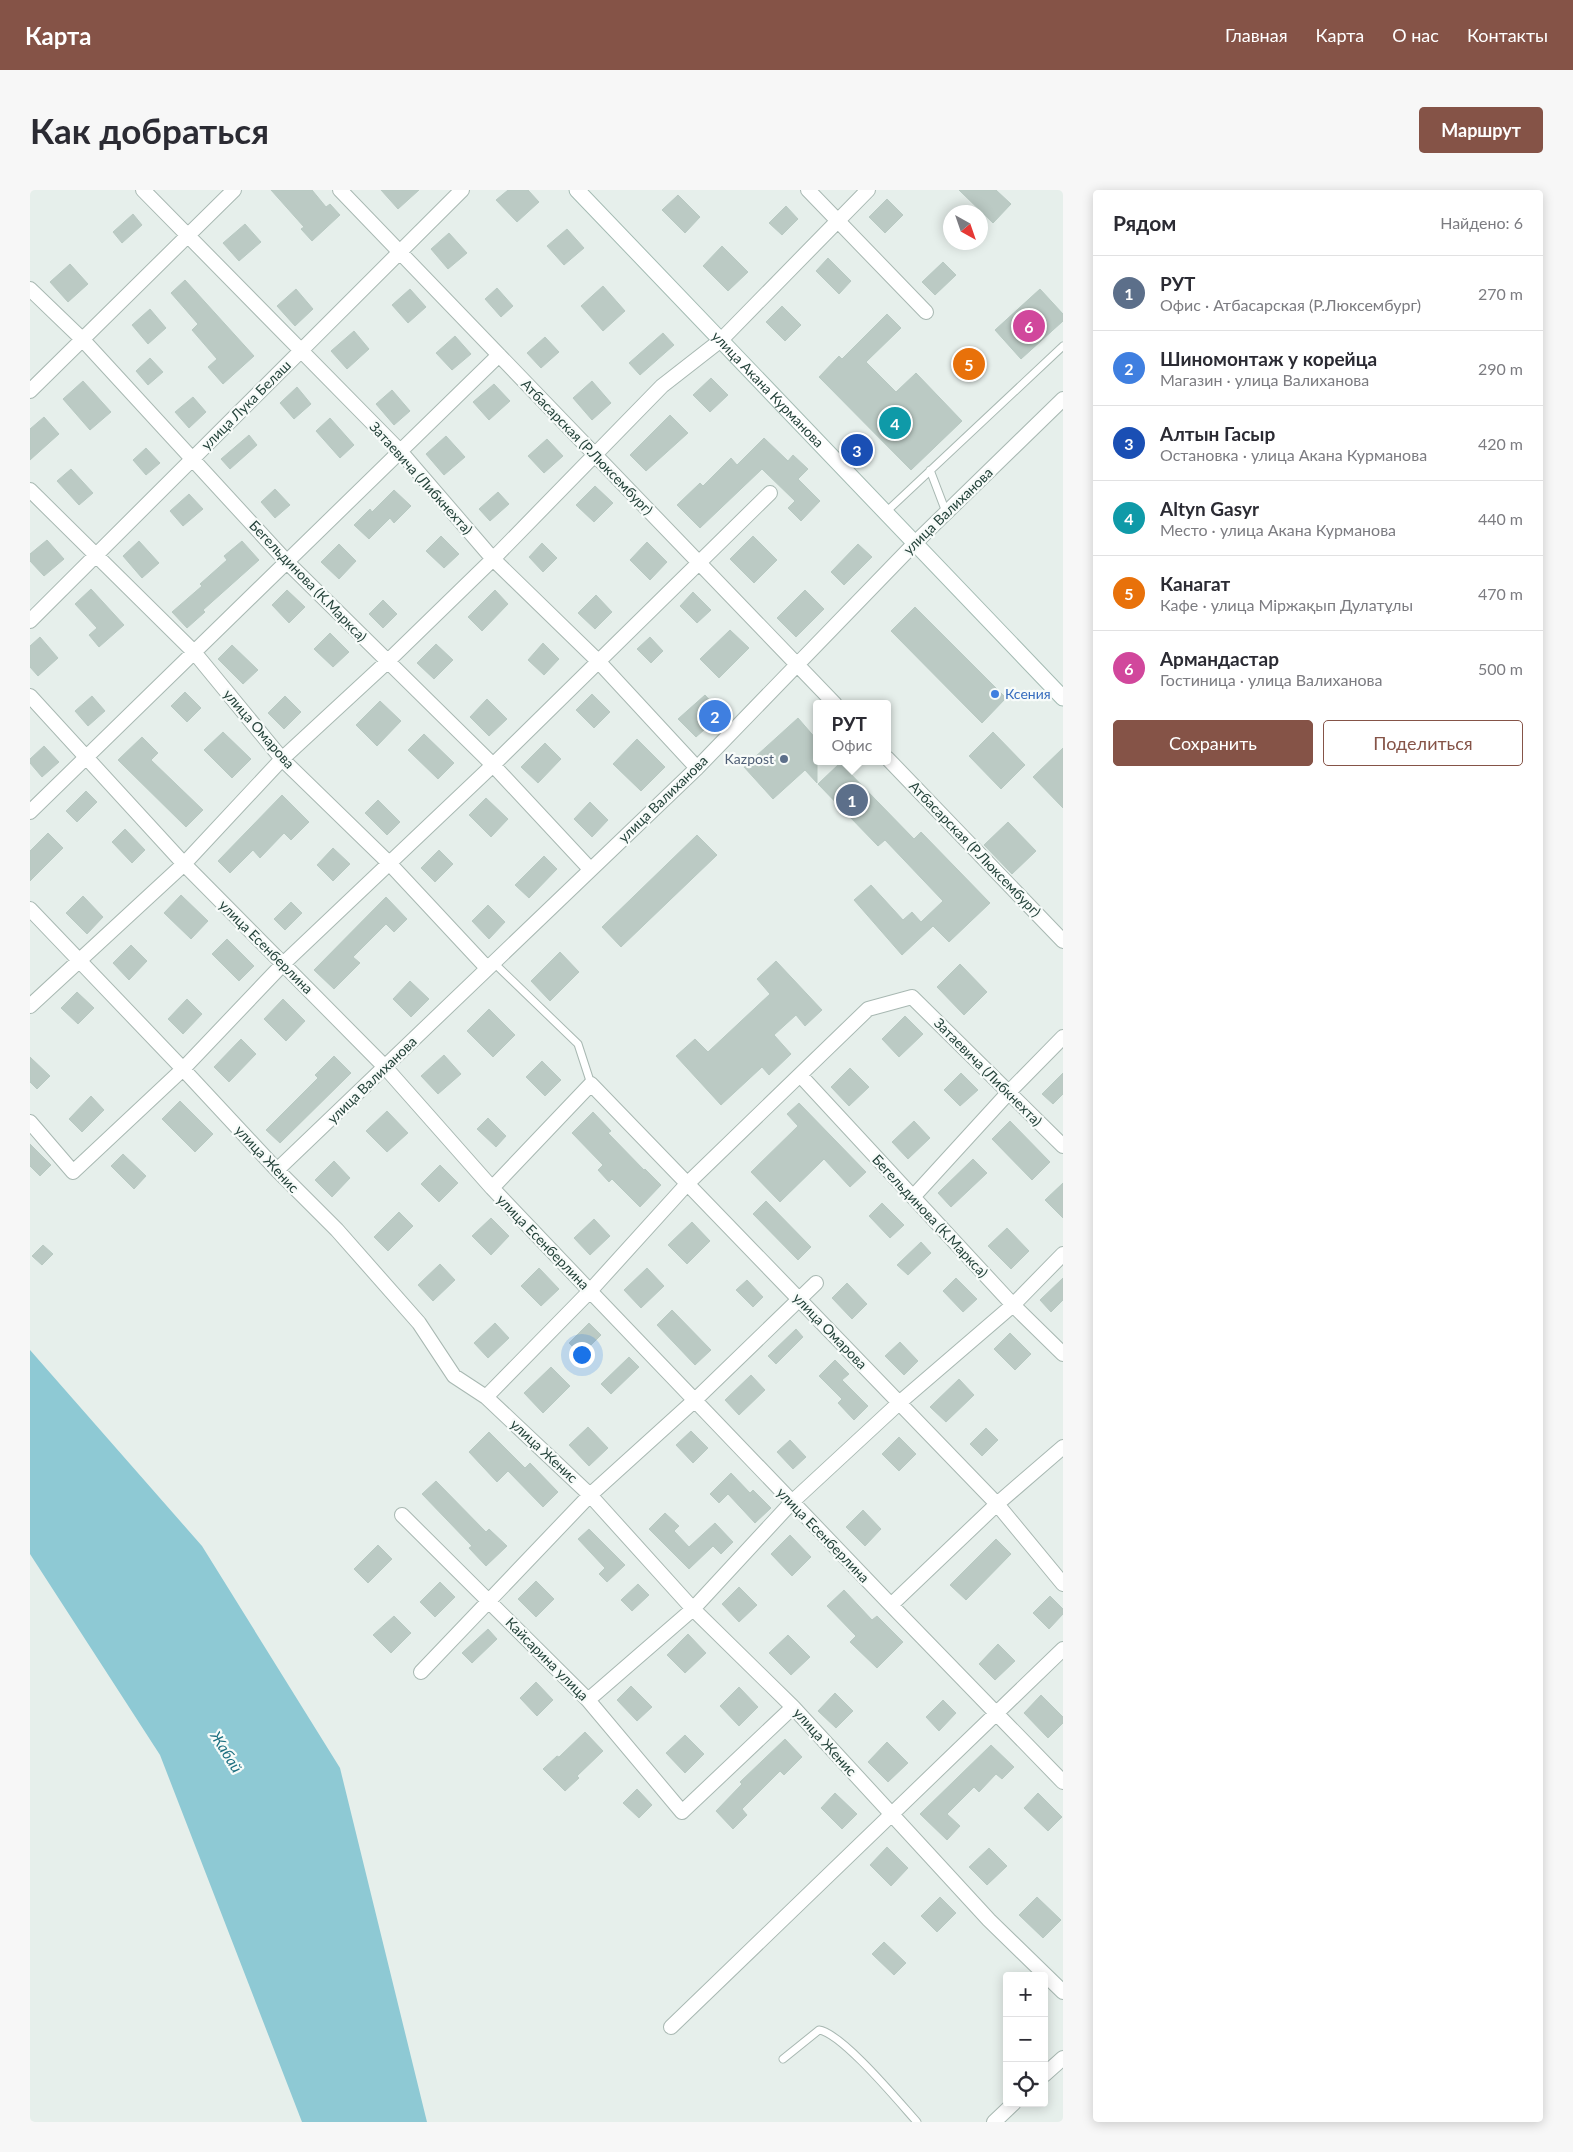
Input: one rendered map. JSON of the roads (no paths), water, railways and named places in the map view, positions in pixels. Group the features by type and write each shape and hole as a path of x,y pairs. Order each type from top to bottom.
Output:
{"main road":[{"name":"улица Акана Курманова","path":"578,190 1063,698"}],"street":[{"name":"Затаевича (Либкнехта)","path":"143,190 400,451 493,558 598,661 697,768"},
{"path":"30,391 234,190"},
{"name":"Атбасарская (Р.Люксембург)","path":"340,190 831,700"},
{"name":"улица Лука Белаш","path":"30,621 462,190"},
{"path":"808,190 926,312"},
{"path":"30,1006 184,864 282,759 493,558 596,456 662,386 721,340 868,190"},
{"name":"Бегельдинова (К.Маркса)","path":"30,289 83,340 287,562 386,662 493,765 590,869"},
{"path":"30,812 499,355"},
{"name":"улица Валиханова","path":"277,1170 697,768 915,543 1063,399"},
{"name":"улица Омарова","path":"30,490 194,652 282,759 490,965"},
{"path":"30,1122 73,1172 184,1068 283,964 493,765 770,493"},
{"name":"улица Есенберлина","path":"30,696 184,864 385,1068 492,1188 1063,1782"},
{"name":"Атбасарская (Р.Люксембург)","path":"891,762 1063,941"},
{"name":"улица Женис","path":"30,909 184,1068 277,1170 337,1230 419,1323 454,1376 486,1397 590,1495 693,1609 793,1707 989,1920 1063,1992"},
{"name":"Затаевича (Либкнехта)","path":"800,1075 868,1009 912,997 1063,1146"},
{"path":"913,1197 1009,1092 1063,1037"},
{"path":"486,1397 590,1291 688,1184 800,1075"},
{"name":"Бегельдинова (К.Маркса)","path":"800,1075 1013,1305 1063,1354"},
{"path":"492,1188 591,1084"},
{"name":"улица Омарова","path":"591,1084 997,1504 1063,1584"},
{"path":"588,1700 693,1609 792,1502 899,1403 1013,1305 1063,1254"},
{"path":"421,1672 590,1495 695,1400 816,1283"},
{"path":"891,1605 997,1504 1063,1447"},
{"name":"Кайсарина улица","path":"402,1515 588,1700 682,1812 793,1707"},
{"path":"671,2027 997,1715 1063,1649"},
{"path":"1048,2071 1063,2058"},
{"path":"994,2122 1010,2107"}],"lane":[{"path":"886,512 1063,346"},
{"path":"930,470 946,512"},
{"path":"490,965 578,1044 591,1084"},
{"path":"783,2059 819,2030 826,2031 854,2055 917,2122"}],"water":[{"name":"Жабай","path":"30,1350 202,1546 340,1768 427,2122 302,2122 160,1755 30,1554"}],"place":[{"name":"Армандастар","path":"1029,326"},
{"name":"Канагат","path":"969,364"},
{"name":"Altyn Gasyr","path":"895,423"},
{"name":"Алтын Гасыр","path":"857,450"},
{"name":"Ксения","path":"995,694"},
{"name":"Шиномонтаж у корейца","path":"715,716"},
{"name":"Kazpost","path":"784,759"},
{"name":"РУТ","path":"852,800"}]}
